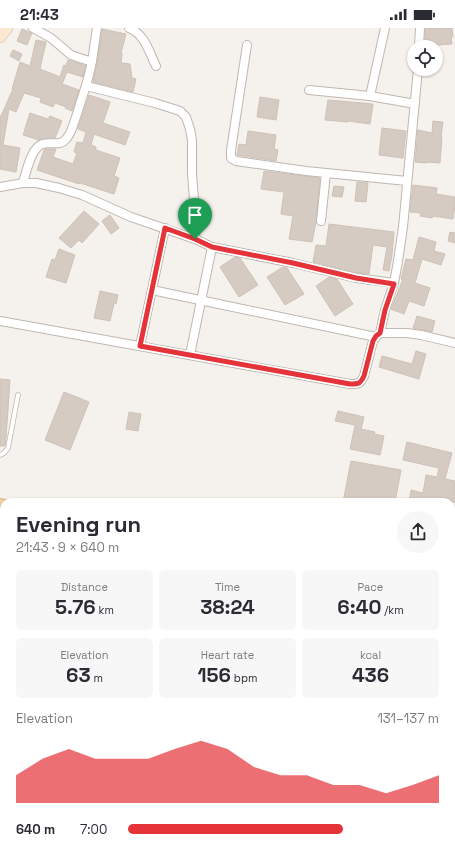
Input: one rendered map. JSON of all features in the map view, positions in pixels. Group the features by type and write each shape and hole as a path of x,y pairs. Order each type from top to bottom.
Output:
{"street":[{"path":"0,37 7,28"},
{"path":"33,28 51,38 72,55 92,62"},
{"path":"23,183 34,150 44,143 62,143 72,128 86,86 92,62 97,28"},
{"path":"370,96 384,28"},
{"path":"419,40 420,28"},
{"path":"132,29 138,32 142,38 156,66"},
{"path":"247,45 231,158 236,161 306,171 407,181"},
{"path":"0,321 342,383 357,384 364,376 373,341 378,335 394,284 403,227 417,76"},
{"path":"86,86 155,103 180,111 186,118 192,140 192,174 196,225 195,239"},
{"path":"309,90 370,96 415,104"},
{"path":"321,221 326,173"},
{"path":"0,187 23,183 36,183 59,188 82,195 131,217 195,239 212,247 293,263 356,278 394,284"},
{"path":"140,346 165,228"},
{"path":"190,355 212,247"},
{"path":"152,290 378,335 407,333 455,343"}],"lane":[{"path":"0,455 8,448 18,396"}],"building":[{"path":"452,28 452,44 443,45 443,40 425,40 425,29"},
{"path":"22,29 32,33 27,45 17,41"},
{"path":"102,29 126,34 121,53 121,63 130,64 132,78 136,79 133,92 93,82"},
{"path":"36,40 46,42 40,69 60,77 64,65 66,66 68,60 86,66 83,77 67,72 62,84 79,90 72,111 55,103 53,107 40,102 41,98 24,93 16,112 9,109 3,145 20,148 16,172 0,169 0,116 13,89 20,62 30,66"},
{"path":"13,50 22,54 19,61 10,56"},
{"path":"89,95 110,102 103,123 130,132 125,145 94,134 91,145 96,147 96,150 120,158 114,176 119,178 114,194 37,170 45,149 56,149 53,157 73,164 77,153 74,152 77,142 83,143 86,132 78,129"},
{"path":"260,97 279,100 276,120 257,117"},
{"path":"328,100 373,104 370,124 325,120"},
{"path":"30,113 48,119 50,116 62,121 55,138 39,140 23,135"},
{"path":"433,121 443,122 440,163 415,162 418,130 432,133"},
{"path":"382,128 406,131 403,158 379,155"},
{"path":"248,131 276,135 274,149 278,150 276,161 237,155 239,144 246,145"},
{"path":"264,171 320,178 316,222 312,242 289,239 293,216 281,214 284,192 261,189"},
{"path":"357,182 368,183 366,202 355,201"},
{"path":"413,185 437,188 436,194 455,197 453,219 433,216 432,218 420,216 421,213 410,212"},
{"path":"334,186 344,187 342,197 332,196"},
{"path":"84,211 99,224 82,243 79,240 71,248 59,238"},
{"path":"110,215 119,228 111,234 102,221"},
{"path":"329,224 394,232 389,271 383,270 387,247 373,245 369,274 357,273 313,262 316,245 326,246"},
{"path":"450,232 455,233 455,243 448,241"},
{"path":"419,237 436,242 434,251 445,254 441,265 422,259 415,283 430,288 424,306 409,301 404,314 391,309 403,279 401,279 406,259 413,260"},
{"path":"59,249 75,255 66,283 46,277 52,259 55,260"},
{"path":"235,257 240,258 258,285 239,297 220,267"},
{"path":"283,267 287,268 304,294 285,305 267,277"},
{"path":"329,277 337,279 353,304 335,316 316,286"},
{"path":"100,291 118,295 116,304 114,303 110,321 94,318"},
{"path":"417,316 435,321 432,332 413,328"},
{"path":"416,351 426,354 419,379 379,367 382,356 412,364"},
{"path":"0,379 10,380 5,446 0,446"},
{"path":"64,392 89,402 70,450 45,440"},
{"path":"338,411 364,417 361,429 375,432 374,434 384,436 380,455 350,449 355,425 335,421"},
{"path":"129,412 141,414 138,431 126,429"},
{"path":"407,442 452,453 445,479 455,481 455,498 410,498 411,490 423,493 426,475 437,477 439,468 403,460"},
{"path":"351,461 401,470 396,498 344,498"}],"route":[{"path":"165,228 195,239 212,247 293,263 356,278 394,284 385,310 380,333 373,341 364,376 360,383 350,384 140,346 165,228"}]}
